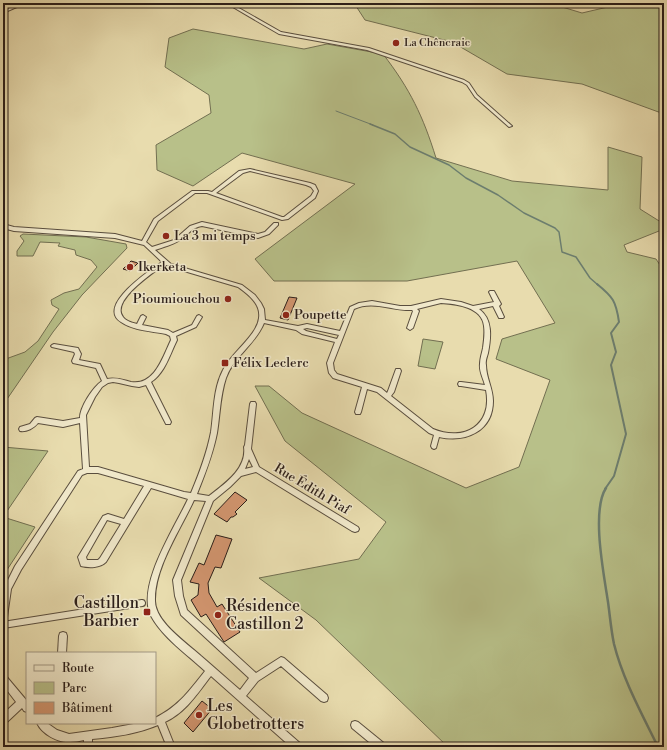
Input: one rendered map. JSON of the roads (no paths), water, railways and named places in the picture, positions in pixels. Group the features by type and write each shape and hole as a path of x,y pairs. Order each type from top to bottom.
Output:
{"street":[{"path":"3,12 24,3"},
{"path":"228,3 284,34 368,49 463,81 468,84 476,96 510,126"},
{"path":"143,243 156,220 190,193 199,191 213,193 282,219 286,218 313,197 316,191 313,186 308,184 250,170 241,172 213,193"},
{"path":"152,249 179,239 189,227 195,224 202,224 258,236 267,233 276,224"},
{"path":"3,226 14,229 116,236 143,243 152,249 165,262 178,269 240,286 249,292 260,304 262,321 254,335 232,360 220,385 214,434 192,496 154,575 152,595 153,612 166,629 298,747"},
{"path":"165,262 132,287 118,304 118,312 120,318 139,326 168,332 173,335"},
{"path":"472,308 498,304 492,292"},
{"path":"441,301 453,302 472,308 479,312 487,324 485,356 482,365 489,388 490,406 486,421 477,430 467,435 455,438 437,434 379,390 341,379 335,376 331,371 330,363 341,333 352,308 356,305 377,303 408,308 441,301"},
{"path":"495,304 501,317"},
{"path":"410,328 416,311 413,307"},
{"path":"139,326 143,317"},
{"path":"173,335 194,326 199,317"},
{"path":"262,321 298,328 307,326 341,333"},
{"path":"298,328 304,333 338,341"},
{"path":"317,335 320,328"},
{"path":"86,470 83,420 85,409 99,385 105,381 114,379 142,384 148,382 155,376 174,340 173,335"},
{"path":"54,346 76,350 78,354 76,361 98,366 105,381"},
{"path":"387,396 391,392 398,371"},
{"path":"148,382 168,422"},
{"path":"461,384 489,388"},
{"path":"358,412 365,386"},
{"path":"253,404 251,429 242,468 210,500 177,580 179,596 184,612 255,678"},
{"path":"22,430 32,426 37,420 63,424 83,420"},
{"path":"434,446 437,434"},
{"name":"Rue Édith Piaf","path":"247,446 257,469 355,529"},
{"name":"Rue Édith Piaf","path":"237,474 257,469"},
{"path":"3,617 7,588 18,568 80,473 86,470 98,470 149,485 210,500"},
{"path":"126,523 108,517 105,518 82,557 84,564 100,562 103,560 126,523 149,485"},
{"path":"3,625 142,603"},
{"path":"62,652 63,636"},
{"path":"240,696 255,678 281,661 324,698"},
{"path":"156,723 181,706 211,670"},
{"path":"3,679 24,705 3,720"},
{"path":"160,721 171,747"},
{"path":"43,724 49,732 58,736 69,738 152,724"},
{"path":"355,725 382,747"},
{"path":"88,735 88,747"}],"waterway":[{"path":"336,111 373,125"},
{"path":"370,124 395,134 410,147 449,165 466,178 498,195 524,213 555,228 559,232 562,252 576,257 590,278 598,285"},
{"path":"597,284 607,292 613,300 618,315 619,322 611,333 616,352 611,365 626,434 614,476 605,489"},
{"path":"606,488 599,512 599,527 602,560 614,644 622,671 658,747"}],"place":[{"name":"La Chêneraie","path":"396,43"},
{"name":"La 3 mi temps","path":"166,236"},
{"name":"Ikerketa","path":"130,267"},
{"name":"Pioumiouchou","path":"228,299"},
{"name":"Poupette","path":"286,315"},
{"name":"Félix Leclerc","path":"225,363"},
{"name":"Castillon Barbier","path":"147,612"},
{"name":"Résidence Castillon 2","path":"218,615"},
{"name":"Les Globetrotters","path":"199,715"}]}
